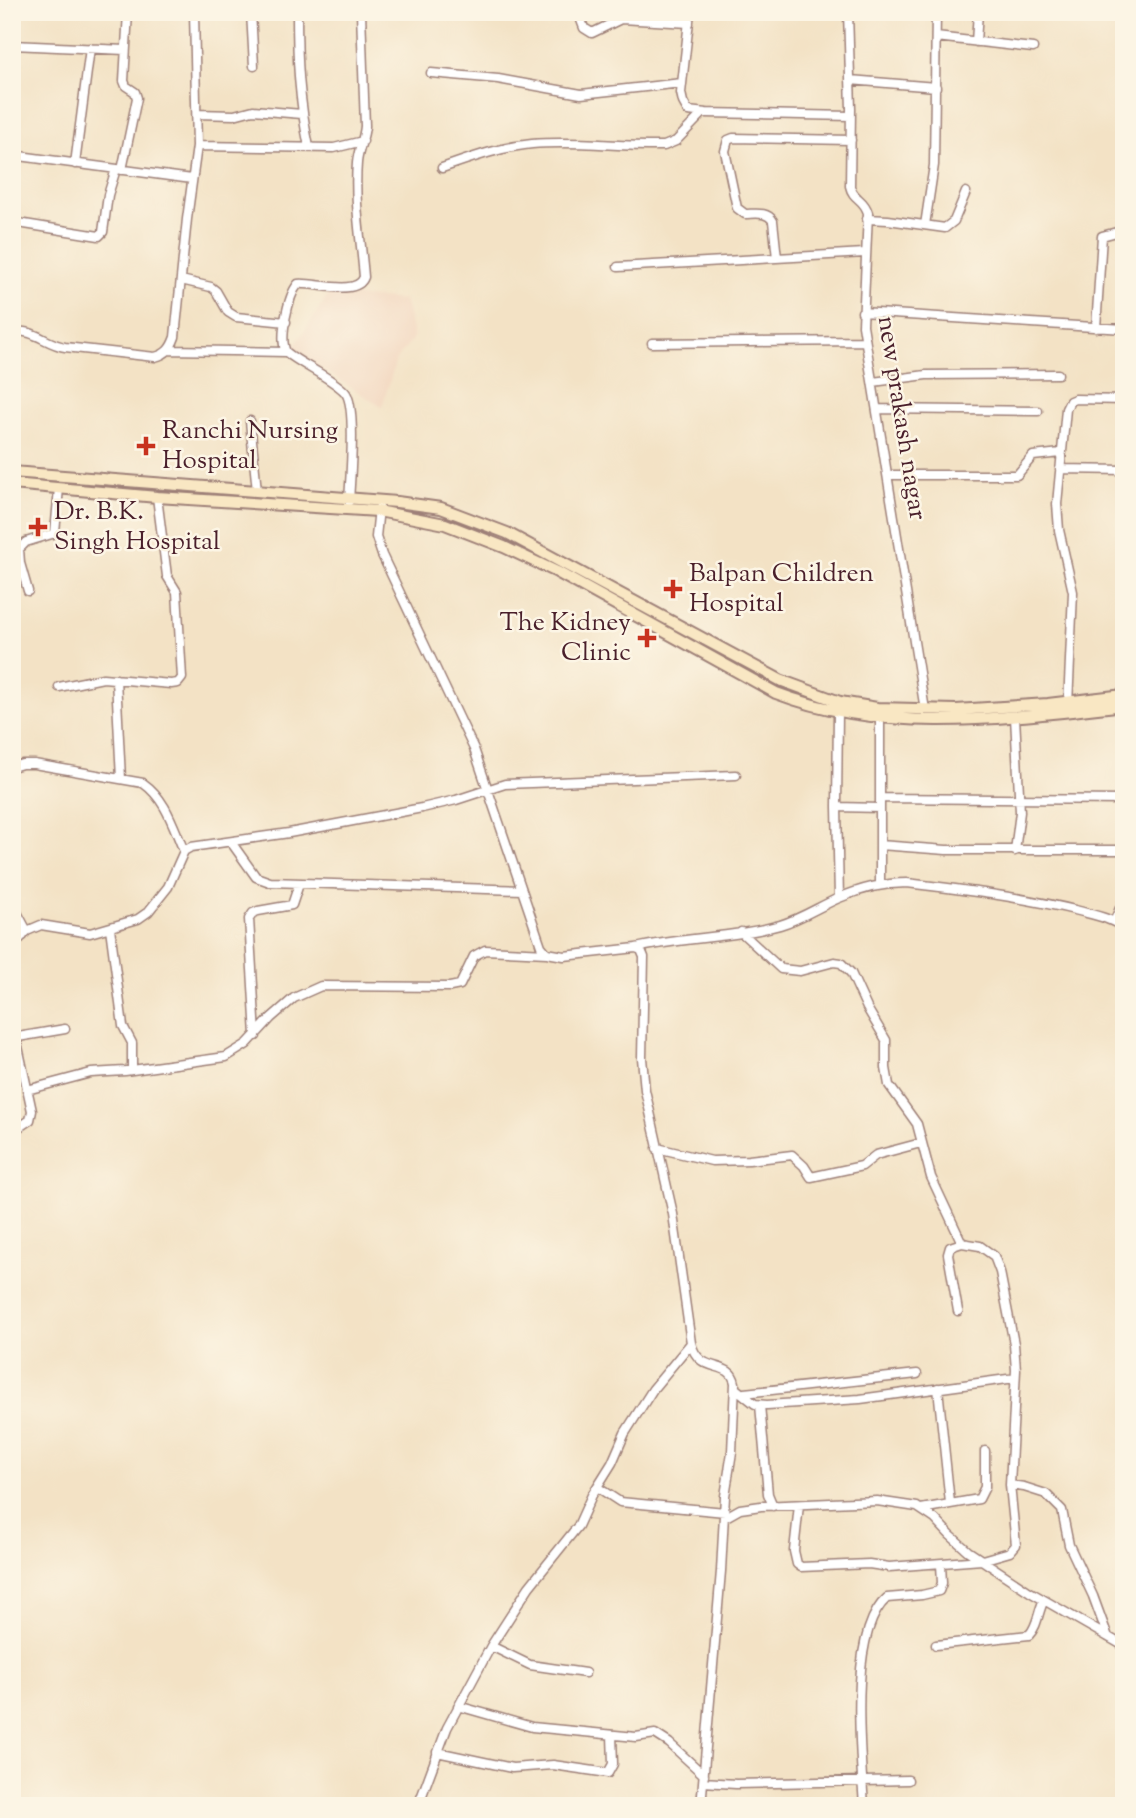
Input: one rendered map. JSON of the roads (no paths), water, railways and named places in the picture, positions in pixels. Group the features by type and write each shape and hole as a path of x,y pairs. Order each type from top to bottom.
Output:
{"main road":[{"path":"12,472 257,491 349,504"},
{"path":"12,484 157,497 441,508 507,533 797,688 849,704 925,710 1124,705"},
{"path":"379,506 445,524 497,544 557,572 776,693 807,705 880,718 957,720 1015,717 1124,695"}],"street":[{"path":"12,222 99,236 103,232 108,195 119,169 137,98 124,81 128,12"},
{"path":"169,350 175,337 197,146 194,12"},
{"path":"251,12 254,66"},
{"path":"296,12 297,76 309,147"},
{"path":"286,352 282,341 291,296 298,284 357,287 364,277 356,180 357,160 365,126 361,12"},
{"path":"578,12 584,28 592,33 621,19 689,23"},
{"path":"690,12 682,83 683,102 688,111 851,116"},
{"path":"848,12 850,186 851,192 866,204 867,219 939,228 951,225 966,192"},
{"path":"925,225 934,165 936,12"},
{"path":"976,42 978,12"},
{"path":"936,37 1032,48"},
{"path":"12,45 125,50"},
{"path":"75,164 90,48"},
{"path":"431,73 506,80 581,93 682,83"},
{"path":"850,79 936,87"},
{"path":"197,114 227,115 253,110 302,114"},
{"path":"442,169 491,152 533,144 664,146 676,141 702,113"},
{"path":"777,258 773,220 770,216 745,214 737,208 726,159 728,141 733,138 851,140"},
{"path":"197,146 334,148 363,141"},
{"path":"12,155 192,179"},
{"name":"new prakash nagar","path":"867,219 862,312 865,341 889,475 925,710"},
{"path":"1096,327 1102,236 1124,230"},
{"path":"618,267 865,253"},
{"path":"181,279 211,287 228,312 236,317 286,322"},
{"path":"862,312 1124,329"},
{"path":"12,332 33,333 57,346 155,357 169,350 286,352 342,390 349,399 352,415 349,504"},
{"path":"652,343 865,341"},
{"path":"873,382 926,375 1058,374"},
{"path":"1068,706 1073,592 1058,523 1057,504 1066,410 1070,401 1124,400"},
{"path":"877,409 1038,411"},
{"path":"250,421 257,491"},
{"path":"889,475 1017,475 1033,456 1061,453"},
{"path":"1060,469 1124,470"},
{"path":"28,591 19,549 26,542 55,533 58,523 59,488"},
{"path":"59,687 94,679 171,684 182,678 177,592 167,576 157,497"},
{"path":"379,506 376,537 382,555 470,739 538,939 547,953"},
{"path":"117,680 121,779"},
{"path":"838,711 839,898"},
{"path":"1015,717 1019,801 1015,851"},
{"path":"880,718 880,884"},
{"path":"12,767 34,764 143,783 158,796 184,850"},
{"path":"12,947 25,934 41,925 90,933 138,919 148,912 168,887 184,850 191,847 410,811 505,784 736,775"},
{"path":"880,798 1124,800"},
{"path":"837,807 880,808"},
{"path":"231,842 256,877 270,882 522,890"},
{"path":"880,845 946,850 1124,850"},
{"path":"27,1090 92,1073 226,1057 238,1052 294,998 321,986 450,987 460,985 474,956 485,950 564,956 741,932 785,924 839,898 880,884 907,883 1005,895 1114,922 1124,928"},
{"path":"256,1036 249,919 258,911 292,905 299,884"},
{"path":"1114,922 1124,899"},
{"path":"12,903 25,934"},
{"path":"110,928 123,1026 132,1044 132,1070"},
{"path":"12,932 25,934"},
{"path":"741,932 781,969 800,971 834,962 847,967 867,1009 886,1040 886,1068 890,1085 914,1117 931,1177 962,1243"},
{"path":"636,948 641,950 645,964 642,1058 645,1090 673,1214 691,1343 693,1351 704,1363 729,1371 734,1376 735,1388 732,1452 726,1482 701,1806"},
{"path":"12,1019 32,1115 24,1125 12,1132"},
{"path":"15,1032 65,1029"},
{"path":"657,1148 712,1161 792,1155 811,1177 862,1166 876,1155 921,1143"},
{"path":"799,1505 794,1551 797,1564 801,1567 941,1564 982,1560 1014,1549 1010,1485 1016,1356 998,1263 995,1256 980,1246 962,1243 950,1247 948,1254 958,1311"},
{"path":"418,1806 458,1706 491,1646 528,1587 578,1527 597,1487 612,1464 625,1433 653,1389 691,1343"},
{"path":"744,1393 917,1374"},
{"path":"735,1388 760,1405 860,1399 1015,1378"},
{"path":"938,1388 950,1503"},
{"path":"760,1405 768,1494 773,1506"},
{"path":"921,1509 970,1502 981,1497 985,1487 985,1451"},
{"path":"1010,1485 1046,1494 1059,1505 1065,1518 1069,1545 1093,1596 1108,1637"},
{"path":"597,1487 620,1502 724,1515 740,1509 773,1506 877,1501 912,1505 935,1519 957,1542 982,1560 1124,1646"},
{"path":"864,1806 859,1694 864,1655 873,1621 879,1606 887,1598 939,1591 942,1583 941,1564"},
{"path":"936,1645 1029,1635 1035,1628 1037,1614 1044,1600"},
{"path":"491,1646 530,1665 585,1673"},
{"path":"458,1706 532,1727 636,1737 655,1734 669,1743 704,1778 736,1784 908,1780"},
{"path":"438,1752 512,1768 553,1765 608,1773 614,1765 612,1734"}],"place":[{"name":"Ranchi Nursing Hospital","path":"146,446"},
{"name":"Dr. B.K. Singh Hospital","path":"38,527"},
{"name":"Balpan Children Hospital","path":"673,589"},
{"name":"The Kidney Clinic","path":"647,638"}]}
